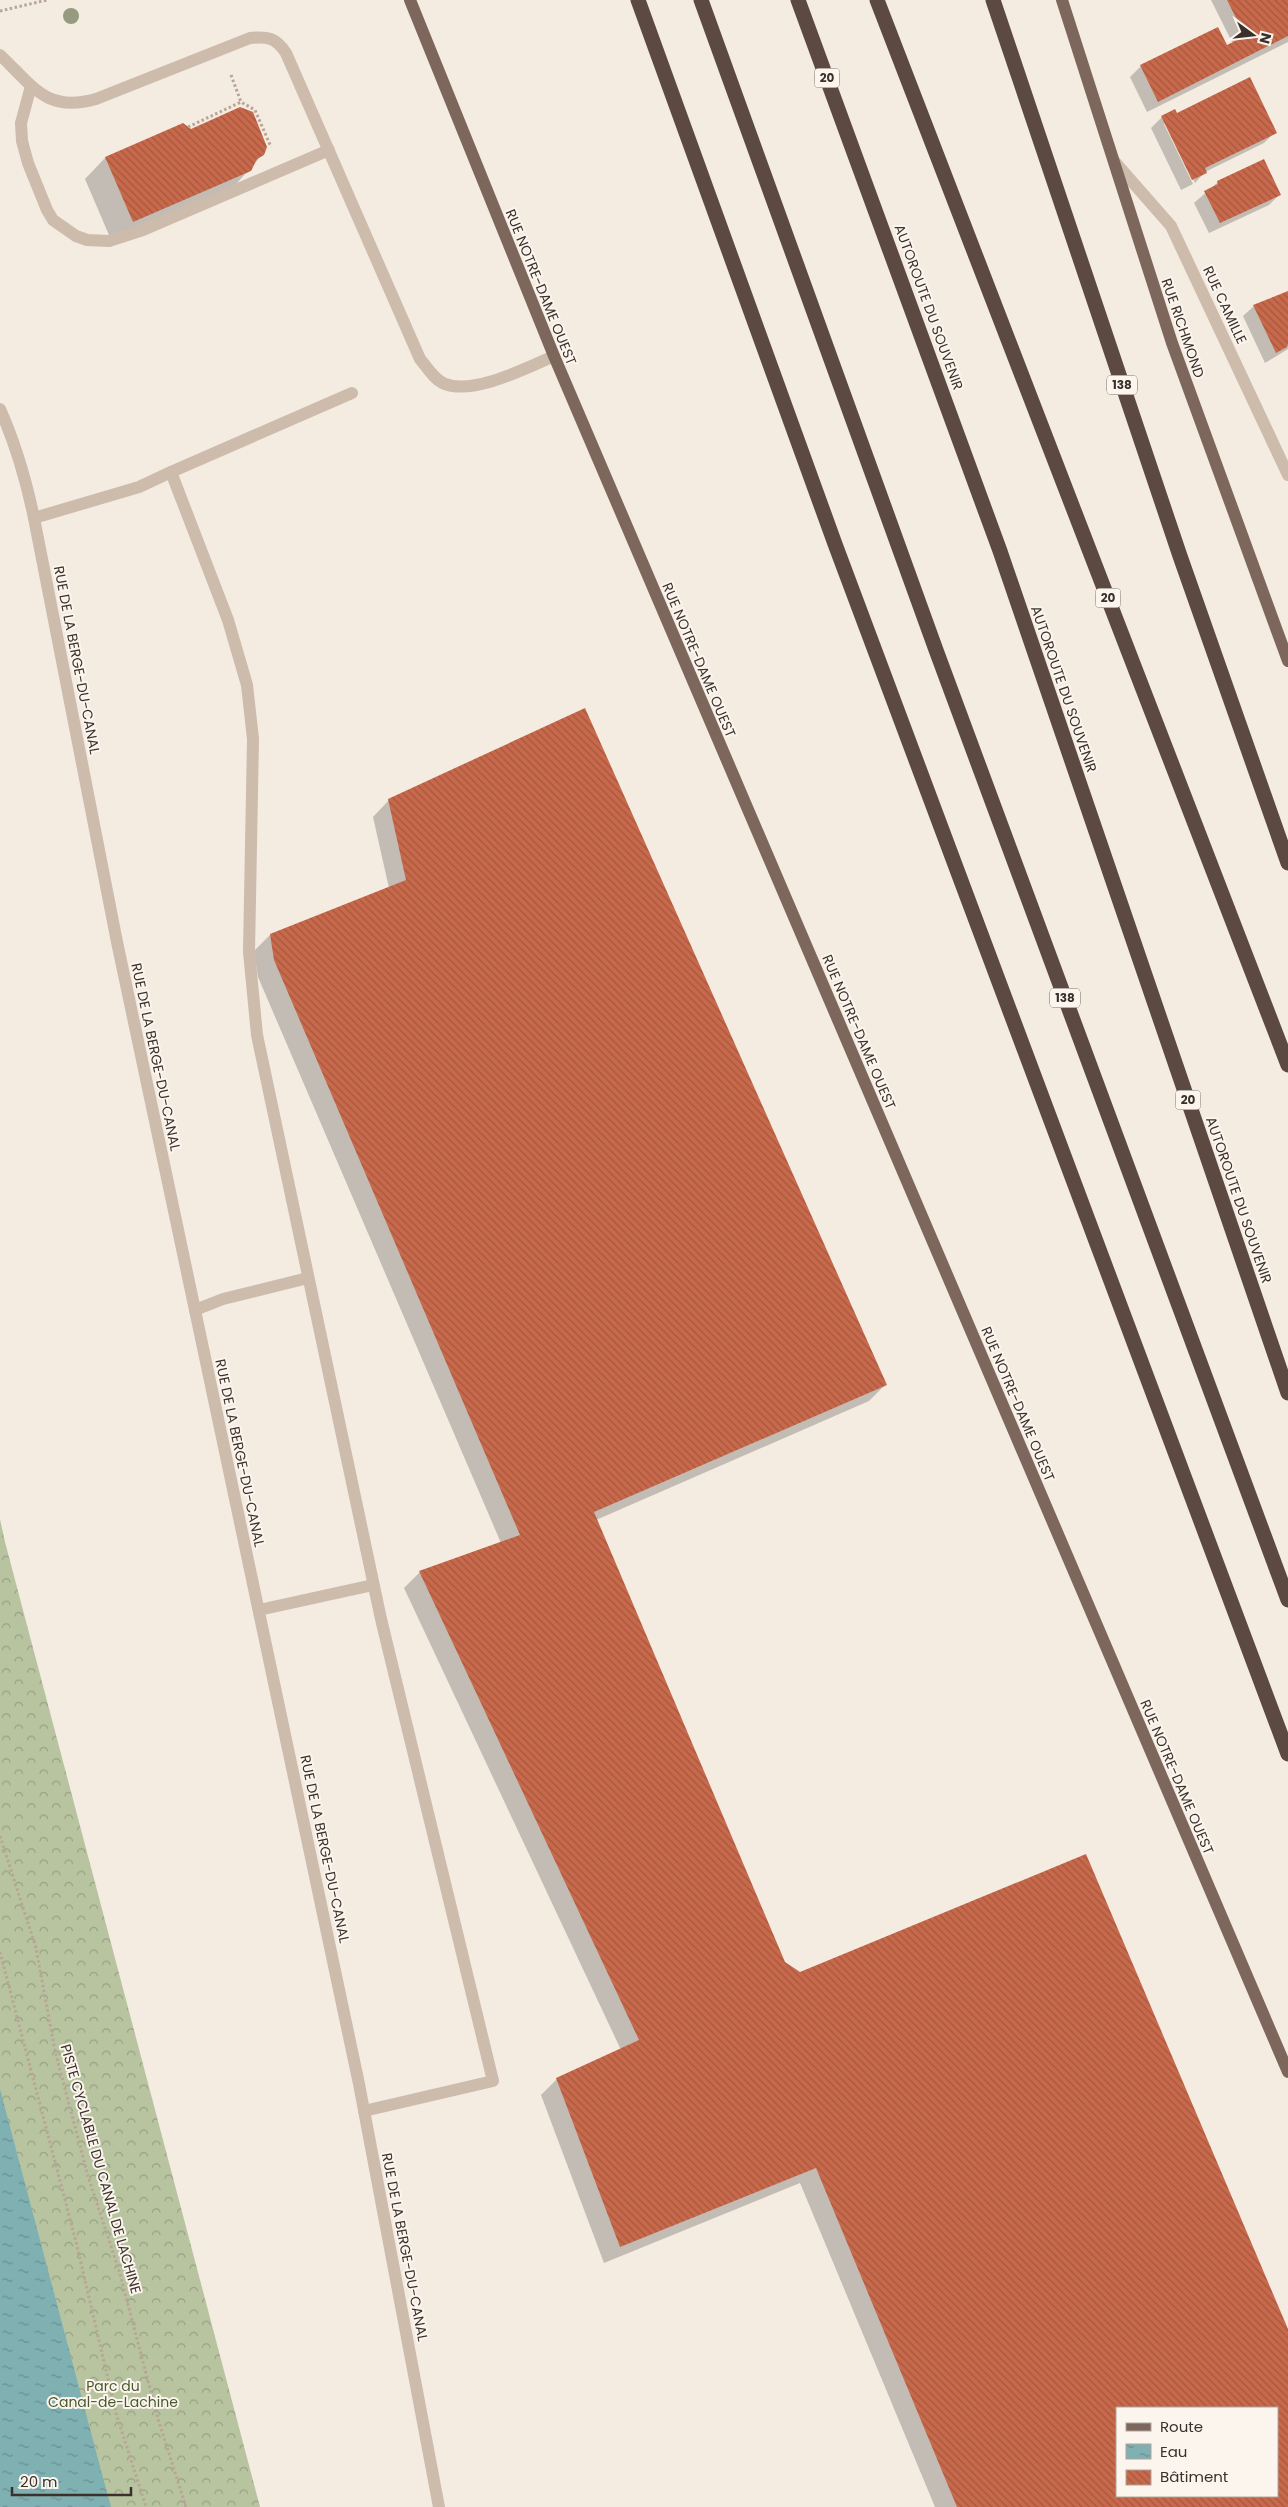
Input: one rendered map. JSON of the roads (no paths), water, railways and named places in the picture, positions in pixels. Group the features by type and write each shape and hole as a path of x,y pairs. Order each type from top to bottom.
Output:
{"highway":[{"path":"638,0 835,544 1288,1754"},
{"name":"138","path":"701,0 939,660 1288,1600"},
{"name":"AUTOROUTE DU SOUVENIR","path":"798,0 1000,551 1288,1393"},
{"name":"20","path":"877,0 1288,1065"},
{"name":"138","path":"993,0 1253,769 1288,863"}],"main road":[{"name":"RUE NOTRE-DAME OUEST","path":"410,0 554,356 1288,2072"},
{"name":"RUE RICHMOND","path":"1062,0 1136,236 1172,343 1288,661"}],"street":[{"path":"0,55 41,94 58,102 77,104 96,99 250,38 263,36 275,40 286,53 417,350 434,376 444,384 478,385 554,356"},
{"path":"31,86 21,122 28,163 47,210 54,220 76,236 87,240 109,241 143,230 329,150"},
{"name":"RUE CAMILLE","path":"1114,161 1172,226 1288,475"},
{"path":"34,518 139,487 352,393"},
{"name":"RUE DE LA BERGE-DU-CANAL","path":"0,409 12,435 26,481 34,518 117,942 364,2112 439,2507"},
{"path":"171,472 228,620 247,685 253,739 249,952 257,1035 373,1584 493,2081 364,2112"},
{"path":"195,1310 224,1299 308,1278"},
{"path":"259,1610 373,1584"}],"water":[{"path":"0,2089 102,2474 111,2507 0,2507"}],"park label":[{"name":"Parc du Canal-de-Lachine","path":"113,2394"}]}
